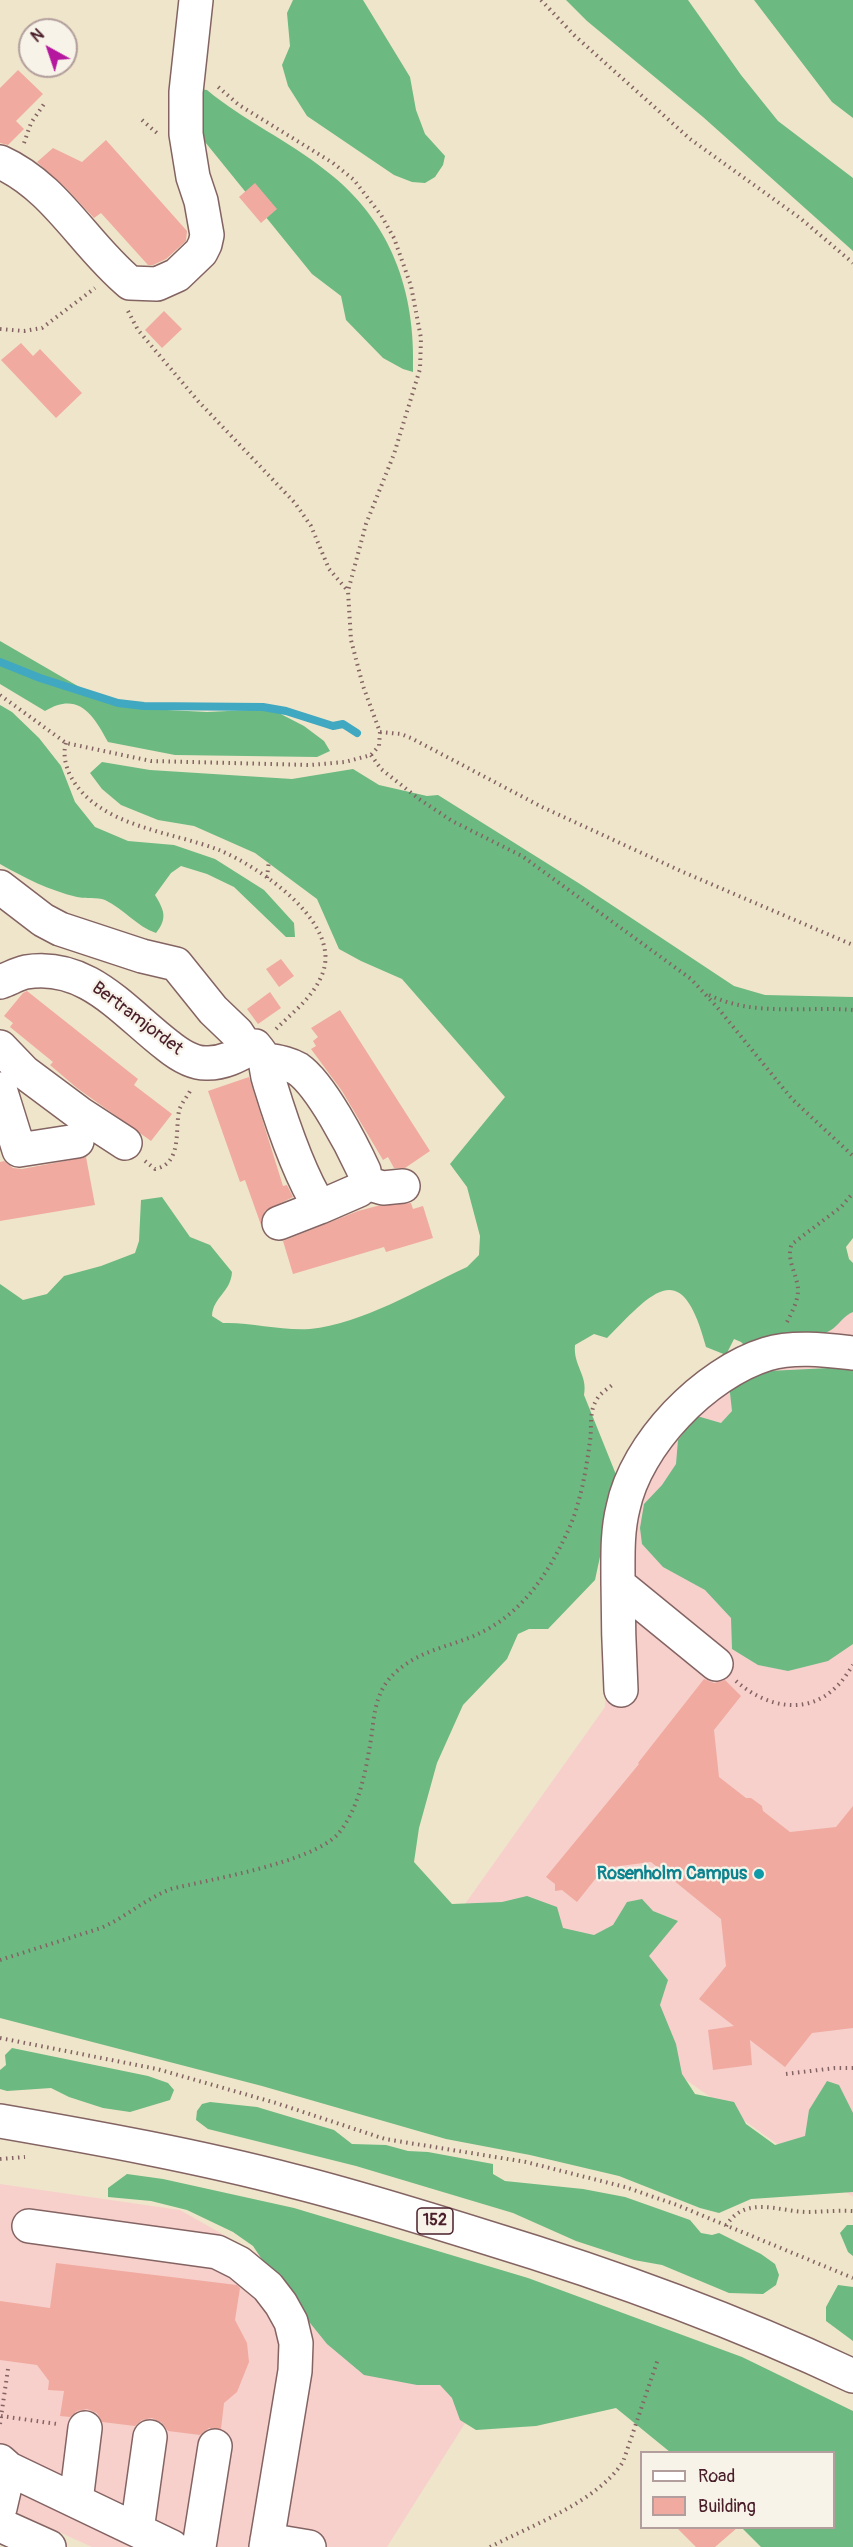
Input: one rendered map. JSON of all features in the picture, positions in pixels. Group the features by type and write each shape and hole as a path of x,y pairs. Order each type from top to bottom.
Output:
{"main road":[{"path":"7,165 49,195 123,276 157,284 177,275 201,252 207,235 186,134 189,63 196,0"},
{"path":"0,887 43,920 60,928 142,956 176,964 213,1010 256,1052 306,1181 320,1207"},
{"name":"Bertramjordet","path":"0,982 27,972 51,971 85,980 115,1001 174,1050 200,1063 223,1062 256,1052"},
{"path":"256,1052 289,1065 305,1076 321,1095 357,1156 364,1171 366,1183"},
{"path":"1,1060 24,1072 136,1152"},
{"path":"0,1089 10,1152 77,1141"},
{"path":"366,1183 383,1188 403,1186"},
{"path":"279,1223 359,1190 366,1183"},
{"path":"621,1690 618,1536 623,1507 632,1480 645,1456 681,1410 704,1388 728,1372 769,1354 803,1350 853,1353"},
{"path":"618,1584 716,1664"},
{"name":"152","path":"0,2121 212,2162 293,2181 426,2219 565,2262 672,2300 853,2376"},
{"path":"30,2226 217,2252 252,2272 281,2304 291,2322 296,2343 295,2371 267,2544 309,2547"},
{"path":"76,2501 85,2428"},
{"path":"137,2530 150,2437"},
{"path":"199,2547 215,2446"},
{"path":"0,2508 4,2465 172,2547"},
{"path":"0,2525 49,2547"}],"path":[{"path":"541,0 574,35 690,139 800,218 853,263"},
{"path":"0,695 66,742 151,761 310,765 345,762 371,755 379,746 380,732 363,686 351,640 348,591 366,524 394,454 420,369 421,338 406,269 394,238 381,215 354,180 333,163 238,105 189,63"},
{"path":"7,165 44,104"},
{"path":"0,329 24,331 42,328 123,276 128,308 138,330 198,401 295,503 311,525 329,569 348,591"},
{"path":"380,732 401,734 411,738 551,812 853,945"},
{"path":"66,742 64,755 74,783 98,806 150,830 220,850 267,878 297,903 315,924 324,944 326,961 322,976 312,992 256,1052"},
{"path":"371,755 386,774 419,799 452,821 522,856 691,980 792,1099 853,1156"},
{"path":"267,878 269,860"},
{"path":"705,994 723,1002 752,1009 853,1010"},
{"path":"136,1152 155,1169 168,1163 173,1154 179,1110 190,1092 200,1063"},
{"path":"769,1354 796,1303 798,1291 790,1254 792,1244 841,1207 853,1193"},
{"path":"0,1960 101,1928 116,1921 152,1896 171,1889 298,1856 328,1843 349,1818 362,1784 370,1745 374,1707 381,1688 408,1661 425,1652 490,1629 511,1615 544,1575 568,1531 582,1485 595,1401 612,1385"},
{"path":"716,1664 745,1689 766,1702 800,1706 822,1698 836,1687 853,1665"},
{"path":"0,2038 157,2070 276,2103 385,2139 515,2160 597,2179 649,2195 853,2278"},
{"path":"786,2074 853,2068"},
{"path":"0,2159 26,2157"},
{"path":"726,2226 738,2212 753,2207 808,2212 853,2211"},
{"path":"490,2547 591,2495 613,2477 622,2462 658,2359"},
{"path":"0,2424 8,2369"}],"shaded area":[{"path":"853,1297 853,2197 455,1918 605,1707 609,1586 647,1434"},
{"path":"0,2184 180,2210 270,2261 510,2352 387,2547 92,2547 0,2505"}],"green space":[{"path":"293,0 363,0 410,77 416,110 425,134 445,156 443,165 435,177 425,183 412,182 394,175 307,116 288,86 282,65 290,46 287,13"},
{"path":"566,0 688,0 741,75 778,121 853,178 853,251 703,117 587,21"},
{"path":"754,0 853,0 853,118 832,102"},
{"path":"199,89 207,90 311,159 348,190 367,211 395,259 404,286 410,313 413,372 383,358 346,320 341,296 312,274 201,137"},
{"path":"0,641 88,692 147,709 207,712 271,709 304,726 324,741 330,751 317,757 175,755 108,742 83,708 67,703 45,711 0,684"},
{"path":"0,705 12,712 39,738 61,766 75,802 95,827 128,841 174,845 215,859 264,890 294,923 295,937 286,937 234,887 207,874 181,866 171,873 155,895 163,914 162,923 156,933 105,900 77,897 56,891 0,864"},
{"path":"102,762 150,770 292,779 353,769 379,785 427,796 438,795 580,884 734,986 765,995 853,997 853,1238 846,1247 849,1259 853,1263 853,1312 831,1330 817,1335 774,1339 768,1336 747,1348 734,1339 726,1355 706,1347 697,1319 687,1300 677,1292 665,1290 639,1306 607,1338 594,1334 575,1345 576,1359 584,1382 584,1395 617,1477 595,1580 548,1629 529,1629 518,1634 507,1659 463,1705 437,1763 419,1828 414,1862 452,1904 502,1902 527,1896 557,1907 563,1928 594,1935 613,1925 627,1902 642,1899 653,1911 678,1921 649,1956 668,1980 660,2005 676,2044 682,2074 695,2094 734,2102 746,2124 775,2145 805,2136 809,2110 827,2081 839,2085 853,2113 853,2192 751,2199 719,2213 700,2208 619,2176 530,2155 446,2139 262,2086 0,2018 0,1284 23,1300 47,1294 64,1276 101,1266 135,1253 139,1241 141,1200 162,1197 190,1237 210,1245 232,1272 229,1285 213,1309 212,1316 223,1323 310,1329 330,1326 370,1313 467,1267 479,1255 480,1236 467,1187 450,1164 505,1097 402,979 339,949 317,899 255,853 194,826 158,820 121,805 102,789 90,773"},
{"path":"849,1367 853,1369 853,1644 828,1661 788,1671 758,1665 732,1649 731,1618 705,1590 663,1567 642,1544 640,1528 644,1504 662,1485 676,1464 678,1440 697,1416 721,1423 732,1411 729,1384 749,1372"},
{"path":"12,2048 148,2076 168,2083 174,2090 170,2100 130,2112 103,2108 69,2097 51,2088 7,2091 0,2089 0,2070 6,2065 5,2055"},
{"path":"210,2102 257,2107 334,2130 352,2144 386,2145 408,2151 428,2152 493,2164 493,2174 505,2181 583,2189 625,2197 690,2220 701,2233 712,2235 719,2233 761,2254 775,2264 779,2275 776,2285 763,2294 729,2293 662,2265 634,2260 576,2241 513,2213 356,2166 208,2129 196,2120 197,2111 202,2104"},
{"path":"127,2174 163,2179 294,2208 528,2278 742,2357 853,2411 853,2547 761,2547 743,2529 835,2529 835,2451 669,2451 616,2408 536,2426 476,2430 460,2420 452,2398 440,2385 417,2385 364,2375 327,2344 277,2282 253,2246 233,2232 187,2210 151,2201 108,2197 108,2188"},
{"path":"847,2225 853,2225 853,2256 848,2252 840,2233"},
{"path":"838,2285 853,2287 853,2341 826,2321 826,2307"}],"building":[{"path":"18,70 18,78 26,78 43,94 16,121 24,129 8,145 0,143 0,88"},
{"path":"106,140 187,231 186,241 166,259 153,265 148,265 101,213 94,218 37,162 53,148 82,162"},
{"path":"255,183 277,209 261,223 239,197"},
{"path":"164,311 182,329 162,348 145,330"},
{"path":"21,343 33,356 40,349 82,393 56,418 1,360"},
{"path":"281,959 294,976 279,987 266,969"},
{"path":"27,991 138,1079 134,1085 172,1114 151,1141 77,1088 50,1065 53,1062 10,1027 13,1023 4,1016"},
{"path":"270,992 281,1008 258,1024 247,1009"},
{"path":"340,1010 430,1151 405,1168 394,1168 388,1157 383,1160 342,1091 311,1049 316,1046 313,1041 318,1037 311,1028"},
{"path":"249,1077 283,1186 287,1185 293,1197 265,1211 261,1225 245,1180 240,1182 208,1091"},
{"path":"86,1157 95,1205 0,1221 0,1162 4,1161 13,1168 22,1169"},
{"path":"411,1203 413,1209 423,1206 433,1238 386,1252 384,1247 293,1274 283,1241 358,1211 377,1206"},
{"name":"Rosenholm Campus","path":"704,1679 714,1683 725,1680 741,1696 714,1730 719,1777 746,1798 751,1798 762,1806 763,1811 790,1832 836,1827 853,1806 853,2028 812,2033 785,2067 750,2040 752,2065 713,2070 708,2030 734,2026 699,1999 726,1966 721,1919 651,1862 604,1868 577,1902 562,1890 555,1891 555,1884 546,1877 639,1764"},
{"path":"56,2263 237,2285 240,2288 235,2320 247,2343 249,2362 237,2392 224,2403 221,2429 209,2428 200,2435 168,2431 162,2423 152,2418 142,2420 135,2426 102,2422 97,2413 87,2409 77,2411 70,2417 60,2416 64,2391 48,2390 49,2381 37,2365 0,2360 0,2301 50,2308"},
{"path":"678,2529 736,2529 715,2547 696,2547"}],"waterway":[{"path":"0,662 40,678 118,703 144,706 263,707 286,711 333,726 343,724 357,733"}],"place":[{"name":"Rosenholm Campus","path":"759,1874"}]}
